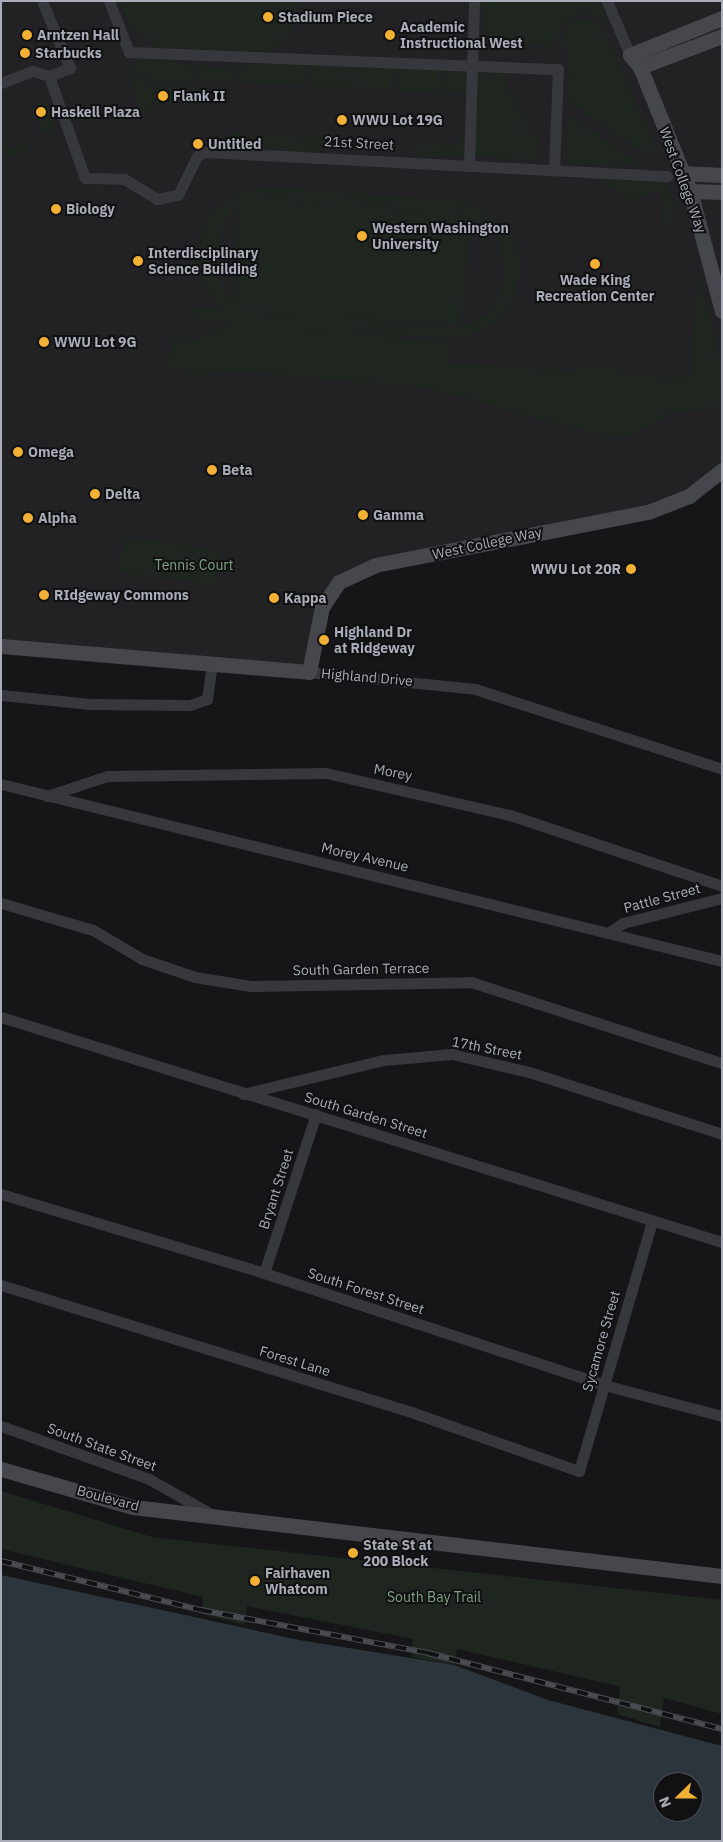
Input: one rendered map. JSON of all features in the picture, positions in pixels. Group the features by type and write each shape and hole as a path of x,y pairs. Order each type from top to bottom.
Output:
{"street":[{"path":"1,83 33,71 50,76 70,68 42,1"},
{"path":"109,1 129,52 558,69 554,169"},
{"path":"469,164 474,1"},
{"path":"607,1 630,55 722,18"},
{"path":"640,67 722,36"},
{"name":"West College Way","path":"630,55 640,67 690,191 722,311"},
{"name":"21st Street","path":"50,76 86,178 119,178 145,195 171,199 178,195 199,153 494,165 667,176"},
{"path":"683,173 722,175"},
{"path":"690,191 722,192"},
{"name":"West College Way","path":"309,672 322,607 339,582 376,565 648,512 689,496 722,470"},
{"name":"Highland Drive","path":"1,646 309,672 475,689 722,769"},
{"path":"1,696 91,704 190,705 207,699 212,665"},
{"name":"Morey","path":"47,796 107,776 326,774 510,815 722,886"},
{"name":"Morey Avenue","path":"1,784 611,931 722,961"},
{"name":"Pattle Street","path":"611,931 623,923 722,898"},
{"name":"South Garden Terrace","path":"2,903 92,930 142,959 195,977 250,986 471,982 722,1063"},
{"name":"South Garden Street","path":"1,1017 241,1094 316,1114 722,1242"},
{"name":"17th Street","path":"241,1094 384,1060 452,1054 529,1072 722,1134"},
{"name":"Bryant Street","path":"264,1273 316,1114"},
{"name":"South Forest Street","path":"1,1194 264,1273 604,1385 722,1416"},
{"name":"Sycamore Street","path":"579,1471 652,1220"},
{"name":"Forest Lane","path":"1,1285 414,1413 579,1471"},
{"name":"South State Street","path":"1,1426 149,1478 216,1517"},
{"name":"Boulevard","path":"1,1469 133,1507 722,1576"}],"shaded area":[{"name":"Western Washington University","path":"1,1 722,1 722,470 689,496 381,566 339,582 322,607 309,672 1,646"},
{"path":"1,1575 299,1640 454,1665 548,1700 722,1746 722,1841 1,1841"}],"green space":[{"path":"119,1 299,1 299,9 290,32 285,29 291,34 281,43 277,39 281,45 270,52 158,48 131,26"},
{"path":"478,1 599,1 613,33 600,17 581,12 560,26 556,46 482,44 484,6"},
{"path":"589,18 605,31 657,153 641,151 568,101 570,47 561,47 562,37 572,21"},
{"path":"149,58 195,67 194,85 151,81 131,65"},
{"path":"255,63 306,65 305,86 240,82 241,67"},
{"path":"309,65 351,66 351,87 309,86"},
{"path":"127,67 148,84 201,89 141,112"},
{"path":"198,67 238,67 237,82 198,80"},
{"path":"354,67 393,68 393,89 354,88"},
{"path":"397,68 441,70 440,93 396,91"},
{"path":"444,70 469,71 468,94 443,93"},
{"path":"475,71 506,72 506,95 516,96 516,114 527,115 527,134 539,135 536,161 475,156"},
{"path":"42,103 49,104 57,119 51,132 44,131 39,118"},
{"path":"568,114 641,165 641,167 566,163"},
{"path":"232,133 338,139 338,150 231,150"},
{"path":"460,138 467,138 461,156 416,155 417,144 459,146"},
{"path":"1,141 11,147 27,143 31,153 11,156 1,150"},
{"path":"598,178 663,180 676,207 670,210 670,227 664,227 662,192 649,192 630,200"},
{"path":"269,187 457,201 479,207 498,220 512,238 519,261 518,284 509,305 494,323 464,339 287,327 449,343 449,363 576,371 580,367 619,368 621,374 690,378 698,270 722,367 719,410 675,411 628,437 612,438 428,388 236,371 202,375 166,366 173,338 198,339 234,323 194,319 194,307 223,309 203,283 198,266 197,249 209,216 235,194","holes":["265,198 448,212 468,215","238,205 234,265 238,270 235,303 224,294 216,258 224,222","470,216 497,237 507,273 493,308 478,320 460,327 258,312 239,306 236,303 257,311 461,325"]},
{"name":"Tennis Court","path":"124,537 221,551 216,585 119,572"},
{"name":"South Bay Trail","path":"1,1491 152,1537 722,1600 722,1714 664,1698 660,1727 617,1714 620,1686 457,1649 454,1665 412,1657 413,1639 247,1606 245,1625 201,1614 203,1597 1,1549"}],"railway":[{"path":"1,1561 201,1610 428,1653 722,1729"}],"place":[{"name":"Stadium Piece","path":"268,17"},
{"name":"Arntzen Hall","path":"27,35"},
{"name":"Academic Instructional West","path":"390,35"},
{"name":"Starbucks","path":"25,53"},
{"name":"Flank II","path":"163,96"},
{"name":"Haskell Plaza","path":"41,112"},
{"name":"WWU Lot 19G","path":"342,120"},
{"name":"Untitled","path":"198,144"},
{"name":"Biology","path":"56,209"},
{"name":"Western Washington University","path":"362,236"},
{"name":"Interdisciplinary Science Building","path":"138,261"},
{"name":"Wade King Recreation Center","path":"595,264"},
{"name":"WWU Lot 9G","path":"44,342"},
{"name":"Omega","path":"18,452"},
{"name":"Beta","path":"212,470"},
{"name":"Delta","path":"95,494"},
{"name":"Gamma","path":"363,515"},
{"name":"Alpha","path":"28,518"},
{"name":"WWU Lot 20R","path":"631,569"},
{"name":"RIdgeway Commons","path":"44,595"},
{"name":"Kappa","path":"274,598"},
{"name":"Highland Dr at Ridgeway","path":"324,640"},
{"name":"State St at 200 Block","path":"353,1553"},
{"name":"Fairhaven Whatcom","path":"255,1581"}]}
